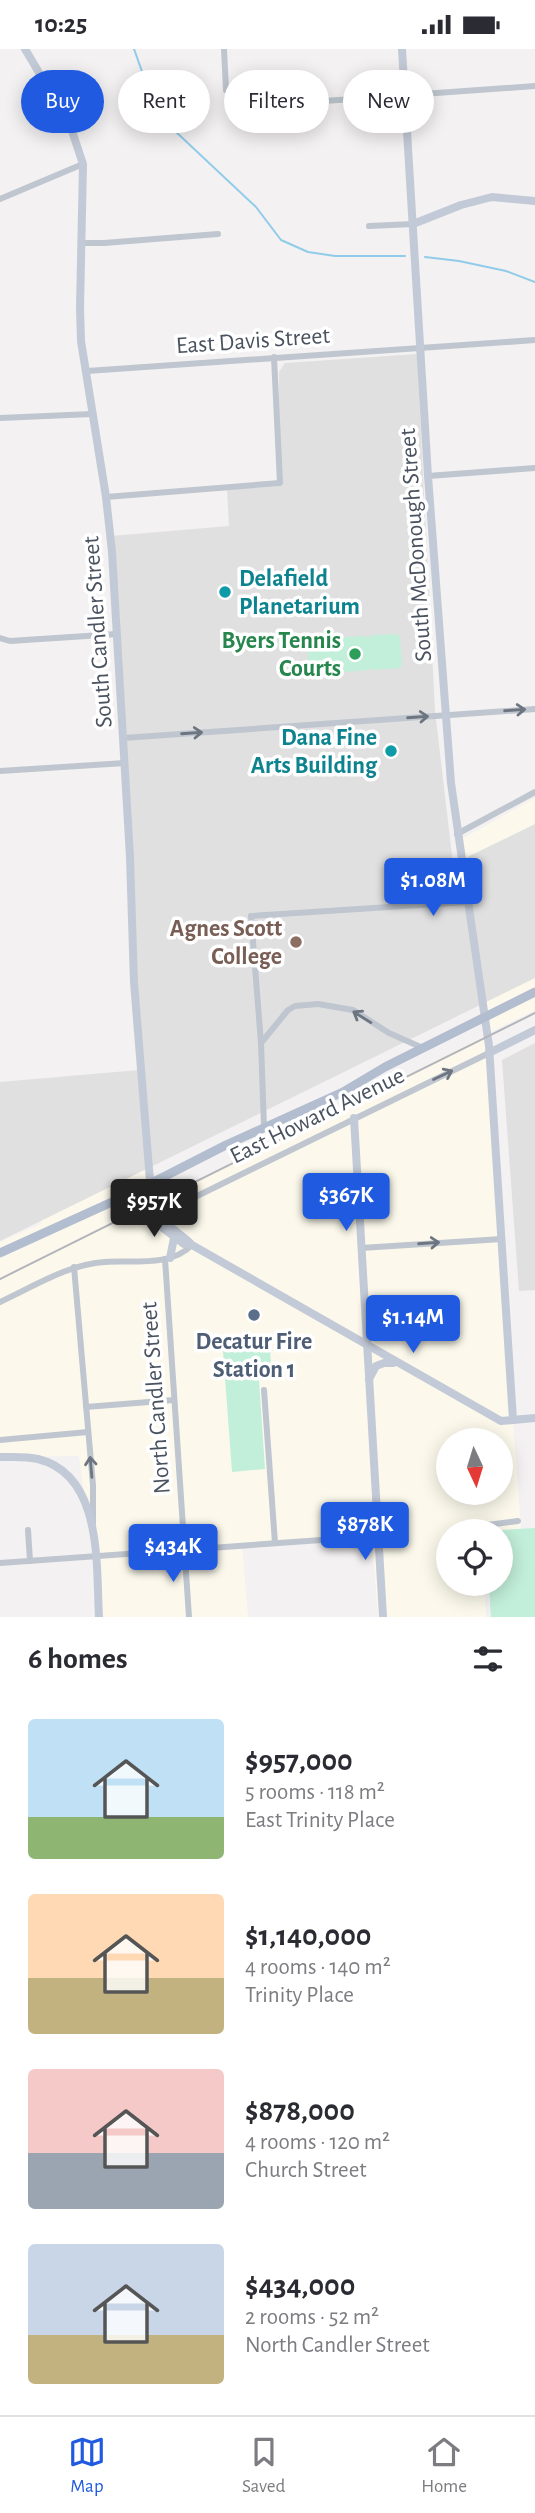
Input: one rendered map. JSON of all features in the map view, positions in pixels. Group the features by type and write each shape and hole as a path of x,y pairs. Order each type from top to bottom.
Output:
{"main road":[{"path":"0,1253 152,1182 289,1115 344,1084 385,1067 535,992"}],"street":[{"name":"South Candler Street","path":"25,49 70,125 83,164 79,308 81,341 106,497 117,634 134,982 153,1202"},
{"path":"224,49 225,70"},
{"name":"South McDonough Street","path":"402,49 403,70"},
{"path":"434,92 535,86"},
{"name":"South McDonough Street","path":"407,133 428,476 451,783 488,1036 513,1420"},
{"path":"0,199 83,164"},
{"path":"369,226 413,224 461,205 492,197 535,201"},
{"path":"82,243 218,234"},
{"name":"East Davis Street","path":"87,371 535,340"},
{"path":"106,497 280,483 274,357"},
{"path":"0,418 92,414"},
{"path":"428,476 535,468"},
{"path":"0,638 10,641 117,634"},
{"path":"123,738 535,709"},
{"path":"0,771 124,763"},
{"path":"457,834 535,792"},
{"path":"264,1127 261,1043 251,916 467,902"},
{"path":"261,1043 288,1010 295,1006 318,1004 352,1010 389,1033 423,1048"},
{"path":"489,1053 535,1030"},
{"name":"East Howard Avenue","path":"165,1220 187,1201 489,1053"},
{"path":"354,1118 383,1617"},
{"path":"153,1202 157,1204 165,1220 187,1238 190,1244"},
{"path":"153,1202 156,1217 174,1238 184,1244 190,1244 500,1421 535,1419"},
{"path":"167,1259 174,1238"},
{"path":"361,1248 502,1238"},
{"path":"0,1302 74,1267 102,1262 167,1259 183,1254 190,1244"},
{"name":"North Candler Street","path":"167,1259 189,1617"},
{"path":"74,1267 93,1485 93,1535"},
{"path":"369,1381 373,1369 379,1364 387,1362 401,1365"},
{"path":"264,1390 275,1543"},
{"path":"86,1407 174,1400"},
{"path":"0,1440 88,1432"},
{"path":"0,1457 37,1459 59,1469 73,1481 83,1496 89,1510 93,1535 99,1617"},
{"path":"513,1522 518,1521"},
{"path":"28,1530 30,1561"},
{"path":"0,1563 378,1536"}],"shaded area":[{"path":"417,354 435,711 453,864 535,824 535,978 0,1241 0,1082 139,1070 111,536 229,526 227,490 279,486 279,372 285,363"},
{"path":"535,798 535,1010 485,1035 460,840"},
{"path":"485,1036 521,1530 513,1530 513,1519 436,1519 436,1596 485,1596 486,1617 378,1617 372,1539 242,1547 248,1617 100,1617 79,1456 0,1457 0,1242 41,1224 32,1146 146,1137 151,1205"},
{"path":"535,1043 535,1290 519,1291 502,1060"}],"green space":[{"name":"Byers Tennis Courts","path":"397,634 400,637 400,668 370,668 344,672 341,670 339,673 309,672 307,643 310,639 336,637 339,640 342,637 368,638 371,635"},
{"path":"269,1334 272,1379 259,1380 265,1469 232,1472 222,1338"},
{"path":"535,1528 535,1617 491,1617 490,1596 513,1596 513,1529"}],"waterway":[{"path":"134,49 144,77 162,102 175,131 256,207 281,240 308,252 335,256 405,256"},
{"path":"425,257 506,271 535,282"}],"railway":[{"path":"0,1279 535,1013"}],"place":[{"name":"Delafield Planetarium","path":"225,592"},
{"name":"Byers Tennis Courts","path":"355,654"},
{"name":"Dana Fine Arts Building","path":"391,751"},
{"name":"Agnes Scott College","path":"296,942"},
{"name":"Decatur Fire Station 1","path":"254,1315"}]}
